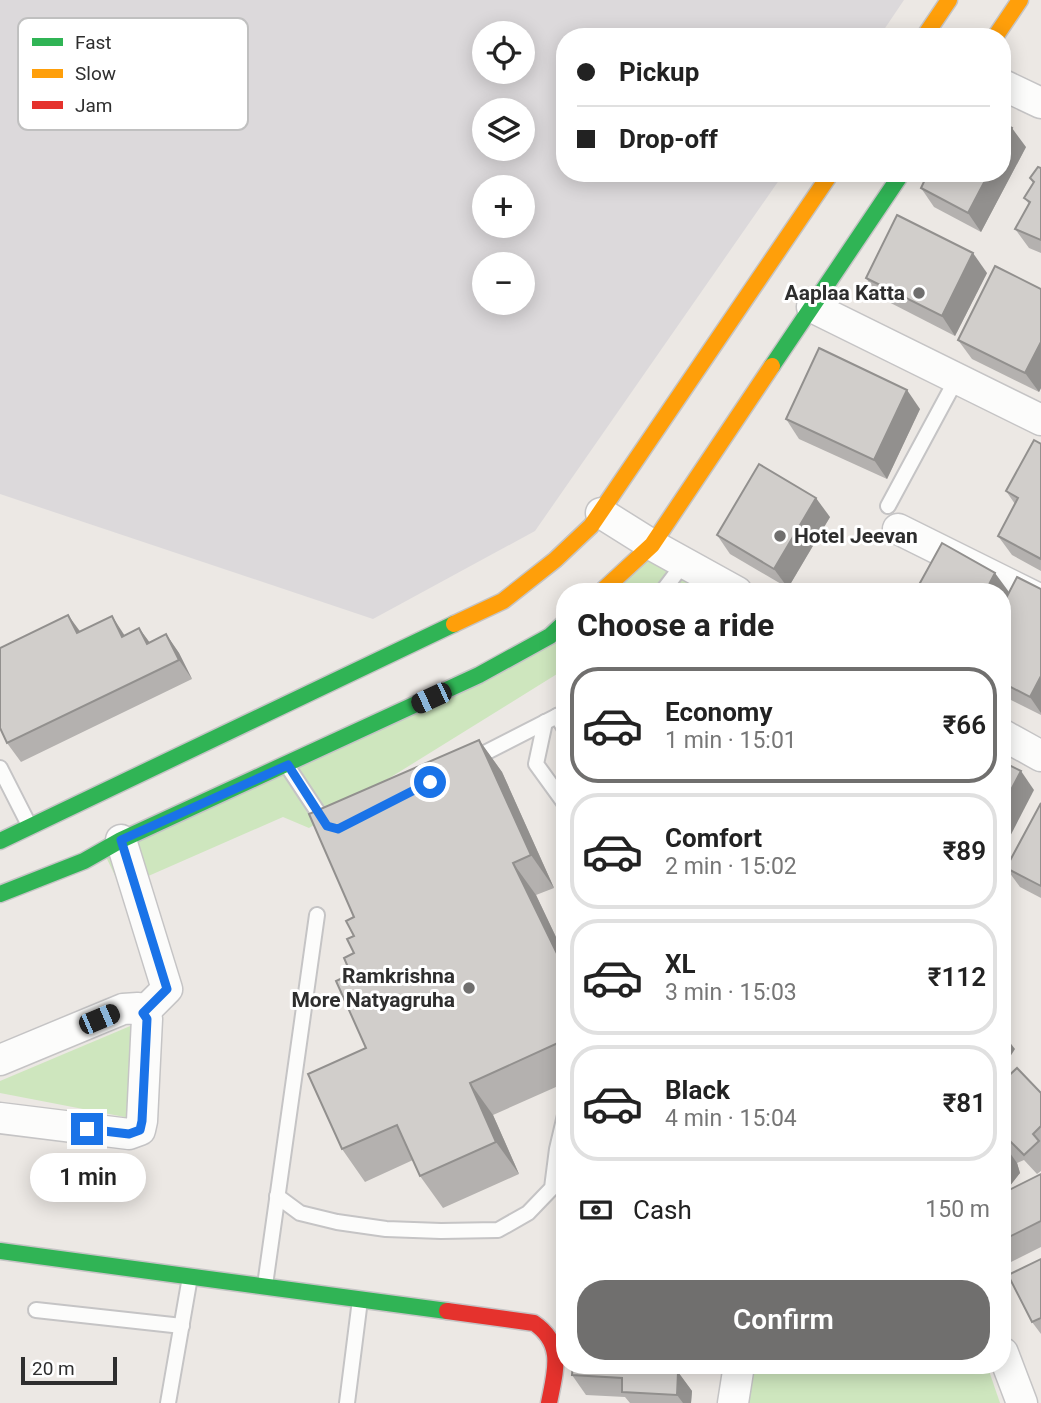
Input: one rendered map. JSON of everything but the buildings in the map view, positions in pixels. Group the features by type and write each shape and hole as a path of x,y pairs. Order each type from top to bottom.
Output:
{"main road":[{"path":"930,28 949,0"},
{"path":"1001,28 1020,0"},
{"path":"0,841 503,601 552,564 588,530 601,513 825,182"},
{"path":"611,583 652,545 896,182"},
{"path":"0,894 84,861 121,840 479,675 556,630"},
{"path":"0,1251 523,1320 544,1328 555,1345 556,1357 549,1403"}],"street":[{"path":"1011,89 1041,103"},
{"path":"813,307 1041,420"},
{"path":"601,513 721,583"},
{"path":"893,517 996,583"},
{"path":"1011,739 1041,756"},
{"path":"121,840 167,989 143,1013"},
{"path":"0,1059 123,1009 138,1007 147,1019 140,1130 129,1134 0,1118"},
{"path":"733,1403 737,1374"},
{"path":"1011,1374 1022,1403"}],"lane":[{"path":"893,517 957,378"},
{"path":"669,583 684,563"},
{"path":"460,766 556,721"},
{"path":"556,724 536,764 556,792"},
{"path":"288,765 327,826 338,829"},
{"path":"0,768 30,827"},
{"path":"265,1287 317,915"},
{"path":"277,1196 300,1213 337,1222 386,1229 498,1230 528,1213 551,1188 556,1162"},
{"path":"168,1403 191,1276"},
{"path":"346,1403 360,1298"},
{"path":"36,1310 181,1326"}],"shaded area":[{"path":"0,0 904,0 885,28 556,28 556,182 778,182 535,531 373,619 0,494"}],"green space":[{"path":"649,549 700,583 614,583"},
{"path":"556,633 556,675 309,828 283,817 121,888 106,857"},
{"path":"135,1024 135,1119 0,1093 0,1081"},
{"path":"750,1374 990,1374 1000,1403 745,1403"}],"traffic: fast":[{"path":"772,366 896,182"},
{"path":"0,841 454,624"},
{"path":"0,894 84,861 121,840 479,675 556,630"},
{"path":"0,1251 447,1311"}],"traffic: slow":[{"path":"930,28 949,0"},
{"path":"1001,28 1020,0"},
{"path":"454,624 503,601 555,560 591,526 825,182"},
{"path":"611,583 652,545 772,366"}],"traffic: jam":[{"path":"447,1311 534,1323 544,1331 554,1349 555,1359 549,1403"}],"place":[{"name":"Aaplaa Katta","path":"919,293"},
{"name":"Hotel Jeevan","path":"780,536"},
{"name":"Ramkrishna More Natyagruha","path":"469,988"}],"route":[{"path":"87,1129 129,1134 140,1130 147,1019 143,1013 167,989 121,840 288,765 327,826 338,829 430,782"}]}
